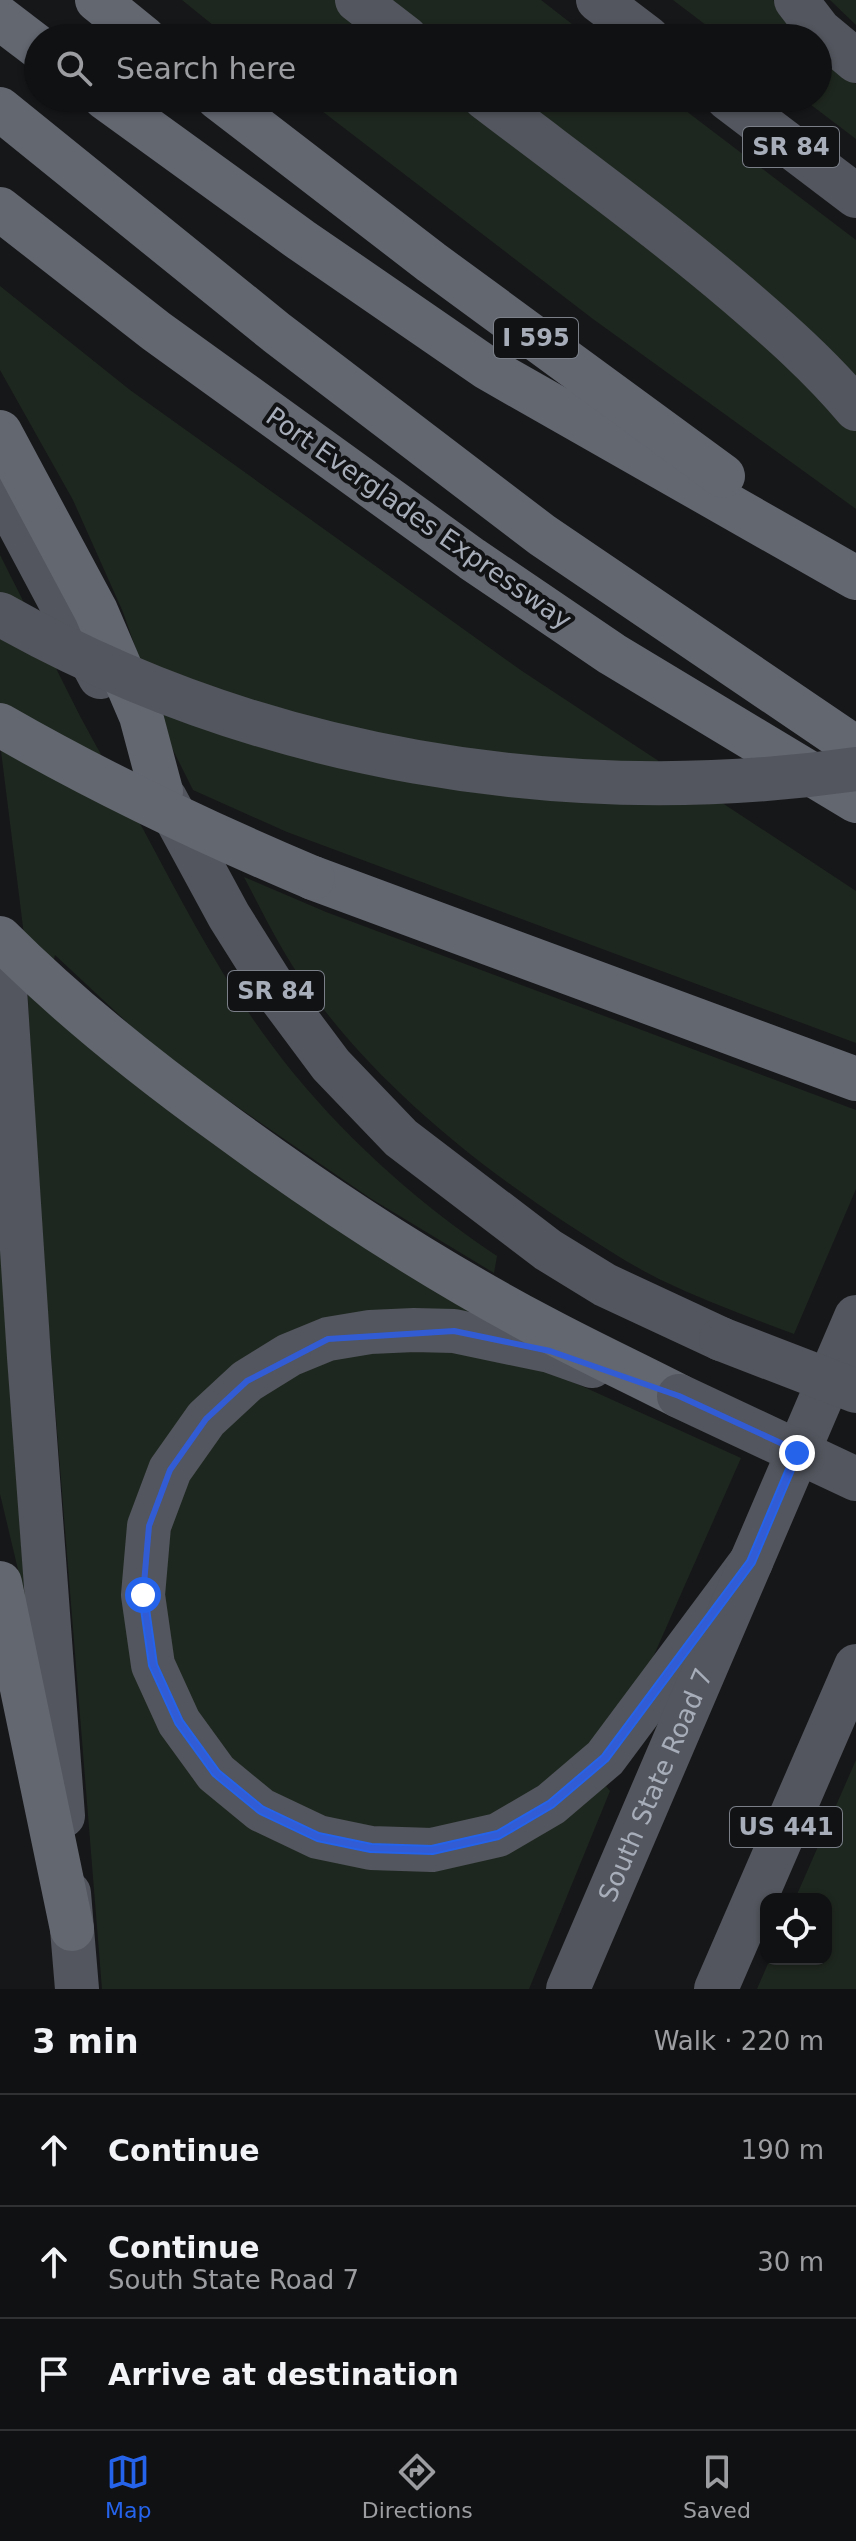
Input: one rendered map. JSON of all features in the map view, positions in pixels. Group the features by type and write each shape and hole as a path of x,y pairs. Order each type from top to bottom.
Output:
{"highway":[{"path":"97,0 127,24"},
{"path":"0,18 24,36"},
{"path":"0,109 277,333 542,535 856,748"},
{"path":"124,112 301,240 487,368 856,577"},
{"name":"I 595","path":"236,112 431,262 591,377 856,577"},
{"name":"Port Everglades Expressway","path":"0,209 156,331 472,559 612,654 856,801"},
{"path":"0,432 96,611 141,716 161,791"},
{"path":"0,725 158,809 313,878 843,1074"},
{"path":"0,938 43,981 160,1079 283,1169 398,1244 543,1327 679,1396"},
{"path":"0,1583 72,1929"}],"main road":[{"path":"357,0 388,24"},
{"path":"598,0 630,24"},
{"path":"796,0 814,24"},
{"path":"832,41 856,61"},
{"path":"503,112 691,255 815,364 856,409"},
{"name":"SR 84","path":"745,112 856,196"},
{"name":"SR 84","path":"0,489 229,916 278,994 331,1065 401,1138 548,1250 605,1285 721,1339 856,1391"},
{"path":"0,614 54,644 153,688 262,725 370,752 481,773 593,782 705,784 856,769"},
{"path":"0,949 77,1989"},
{"name":"South State Road 7","path":"568,1989 856,1317"},
{"path":"751,1562 605,1758 551,1804 498,1835 432,1850 371,1848 318,1837 261,1810 216,1773 179,1722 153,1665 143,1595 149,1526 170,1470 206,1419 247,1381 289,1355 328,1339 370,1332 454,1331 550,1351 679,1396 856,1479"},
{"name":"US 441","path":"716,1989 856,1666"}],"highlighted area":[{"path":"454,1331 550,1351 679,1396 798,1451 751,1562 605,1758 551,1804 498,1835 432,1850 371,1848 318,1837 261,1810 216,1773 179,1722 153,1665 143,1595 149,1526 170,1470 206,1419 247,1381 328,1339"}],"shaded area":[{"path":"182,0 541,0 572,24 212,24"},
{"path":"673,0 773,0 795,24 705,24"},
{"path":"830,0 856,0 856,25"},
{"path":"832,62 856,84 856,139 820,112 832,112"},
{"path":"323,112 687,112 856,240 856,509 593,319"},
{"path":"0,286 130,390 522,671 856,891 856,1043 287,832 193,790 167,738 123,612 73,500 0,370"},
{"path":"0,555 71,698 195,925 272,1046 317,1101 365,1150 415,1195 497,1256 494,1273 370,1198 147,1041 55,955 44,1001 474,1304 469,1318 416,1310 174,1434 150,1709 353,1856 606,1786 610,1791 529,1989 102,1989 39,1206 25,943 0,743"},
{"path":"244,877 326,912 856,1110 856,1189 794,1334 692,1294 635,1266 566,1223 459,1145 393,1087 334,1022 289,961"},
{"path":"0,1129 31,1624 0,1494"},
{"path":"413,1347 505,1358 564,1378 741,1458 647,1671 597,1743 514,1808 438,1832 333,1823 274,1797 213,1742 169,1659 158,1586 177,1492 242,1402 309,1363"},
{"path":"856,1760 856,1989 757,1989 767,1965 832,1965 832,1893 798,1893"}],"route":[{"path":"143,1595 153,1665 179,1722 216,1773 261,1810 318,1837 371,1848 432,1850 498,1835 551,1804 605,1758 751,1562 797,1453"}]}
